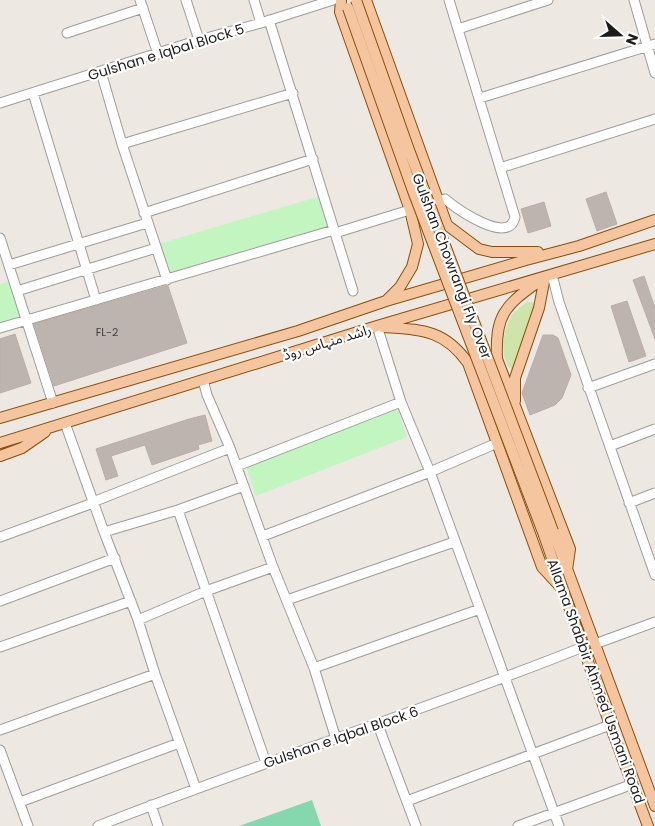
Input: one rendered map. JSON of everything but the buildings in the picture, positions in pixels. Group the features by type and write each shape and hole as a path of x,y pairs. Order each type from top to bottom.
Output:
{"main road":[{"name":"Gulshan Chowrangi Fly Over","path":"356,0 548,533"},
{"path":"366,0 448,225 479,249 492,252 555,252"},
{"name":"Gulshan Chowrangi Fly Over","path":"344,3 417,200 548,533"},
{"path":"344,3 340,12 410,210 418,244 412,267 400,287 386,302"},
{"name":"راشد منہاس روڈ","path":"0,418 298,331 386,302 579,246 655,220"},
{"name":"راشد منہاس روڈ","path":"0,443 377,326 655,244"},
{"path":"514,407 515,378 549,276"},
{"path":"549,276 512,302 501,319 496,337 497,359 570,549 566,570"},
{"path":"377,326 429,332 452,344 468,363 542,567 564,591"},
{"path":"0,456 22,448 52,427"},
{"name":"Allama Shabbir Ahmed Usmani Road","path":"548,533 566,570 655,806"},
{"name":"Allama Shabbir Ahmed Usmani Road","path":"548,533 564,591 583,647 648,826"}],"street":[{"path":"186,0 199,40"},
{"path":"254,0 265,22 292,93 353,291"},
{"name":"Gulshan e Iqbal Block 5","path":"0,103 333,0"},
{"path":"0,328 335,232 438,200 445,200 466,216 488,224 502,228 510,226 514,223 515,217 449,0"},
{"path":"458,29 548,0"},
{"path":"634,0 651,45 655,73"},
{"path":"67,32 142,4 158,54"},
{"path":"480,98 651,45"},
{"path":"101,72 147,223 167,280"},
{"path":"34,93 96,300"},
{"path":"122,144 292,93"},
{"path":"500,168 655,119"},
{"path":"144,213 313,159"},
{"path":"9,265 147,223"},
{"path":"0,238 2,253 9,265 53,403"},
{"path":"17,291 156,248"},
{"path":"549,276 629,503 652,556 655,575"},
{"path":"377,326 402,402 430,472 531,754 559,826"},
{"path":"588,388 655,364"},
{"path":"203,380 207,395 237,466 273,567 314,668 336,739"},
{"path":"237,466 402,402"},
{"path":"65,423 138,620 196,789"},
{"path":"610,446 655,429"},
{"path":"263,536 430,472 497,443"},
{"path":"0,537 230,448"},
{"path":"104,532 178,510 244,486"},
{"path":"629,503 655,493"},
{"path":"178,510 266,763"},
{"path":"287,600 454,542"},
{"path":"0,601 115,558"},
{"path":"138,620 206,591 273,567"},
{"path":"0,647 131,601"},
{"path":"314,668 480,609"},
{"path":"595,644 655,622"},
{"name":"Gulshan e Iqbal Block 6","path":"98,826 266,763 378,725 583,647"},
{"path":"0,730 155,674"},
{"path":"378,725 416,826"},
{"path":"407,801 610,725"},
{"path":"20,802 179,743"},
{"path":"0,750 28,826"},
{"path":"0,780 10,776"},
{"path":"518,826 633,784"},
{"path":"151,805 158,826"}],"green space":[{"path":"324,195 334,230 166,281 155,245"},
{"path":"14,280 27,322 0,330 0,284"},
{"path":"527,302 534,302 537,305 513,371 505,360 504,336 512,315"},
{"path":"397,407 407,437 256,496 246,466"},
{"path":"312,800 321,826 239,826"}]}
